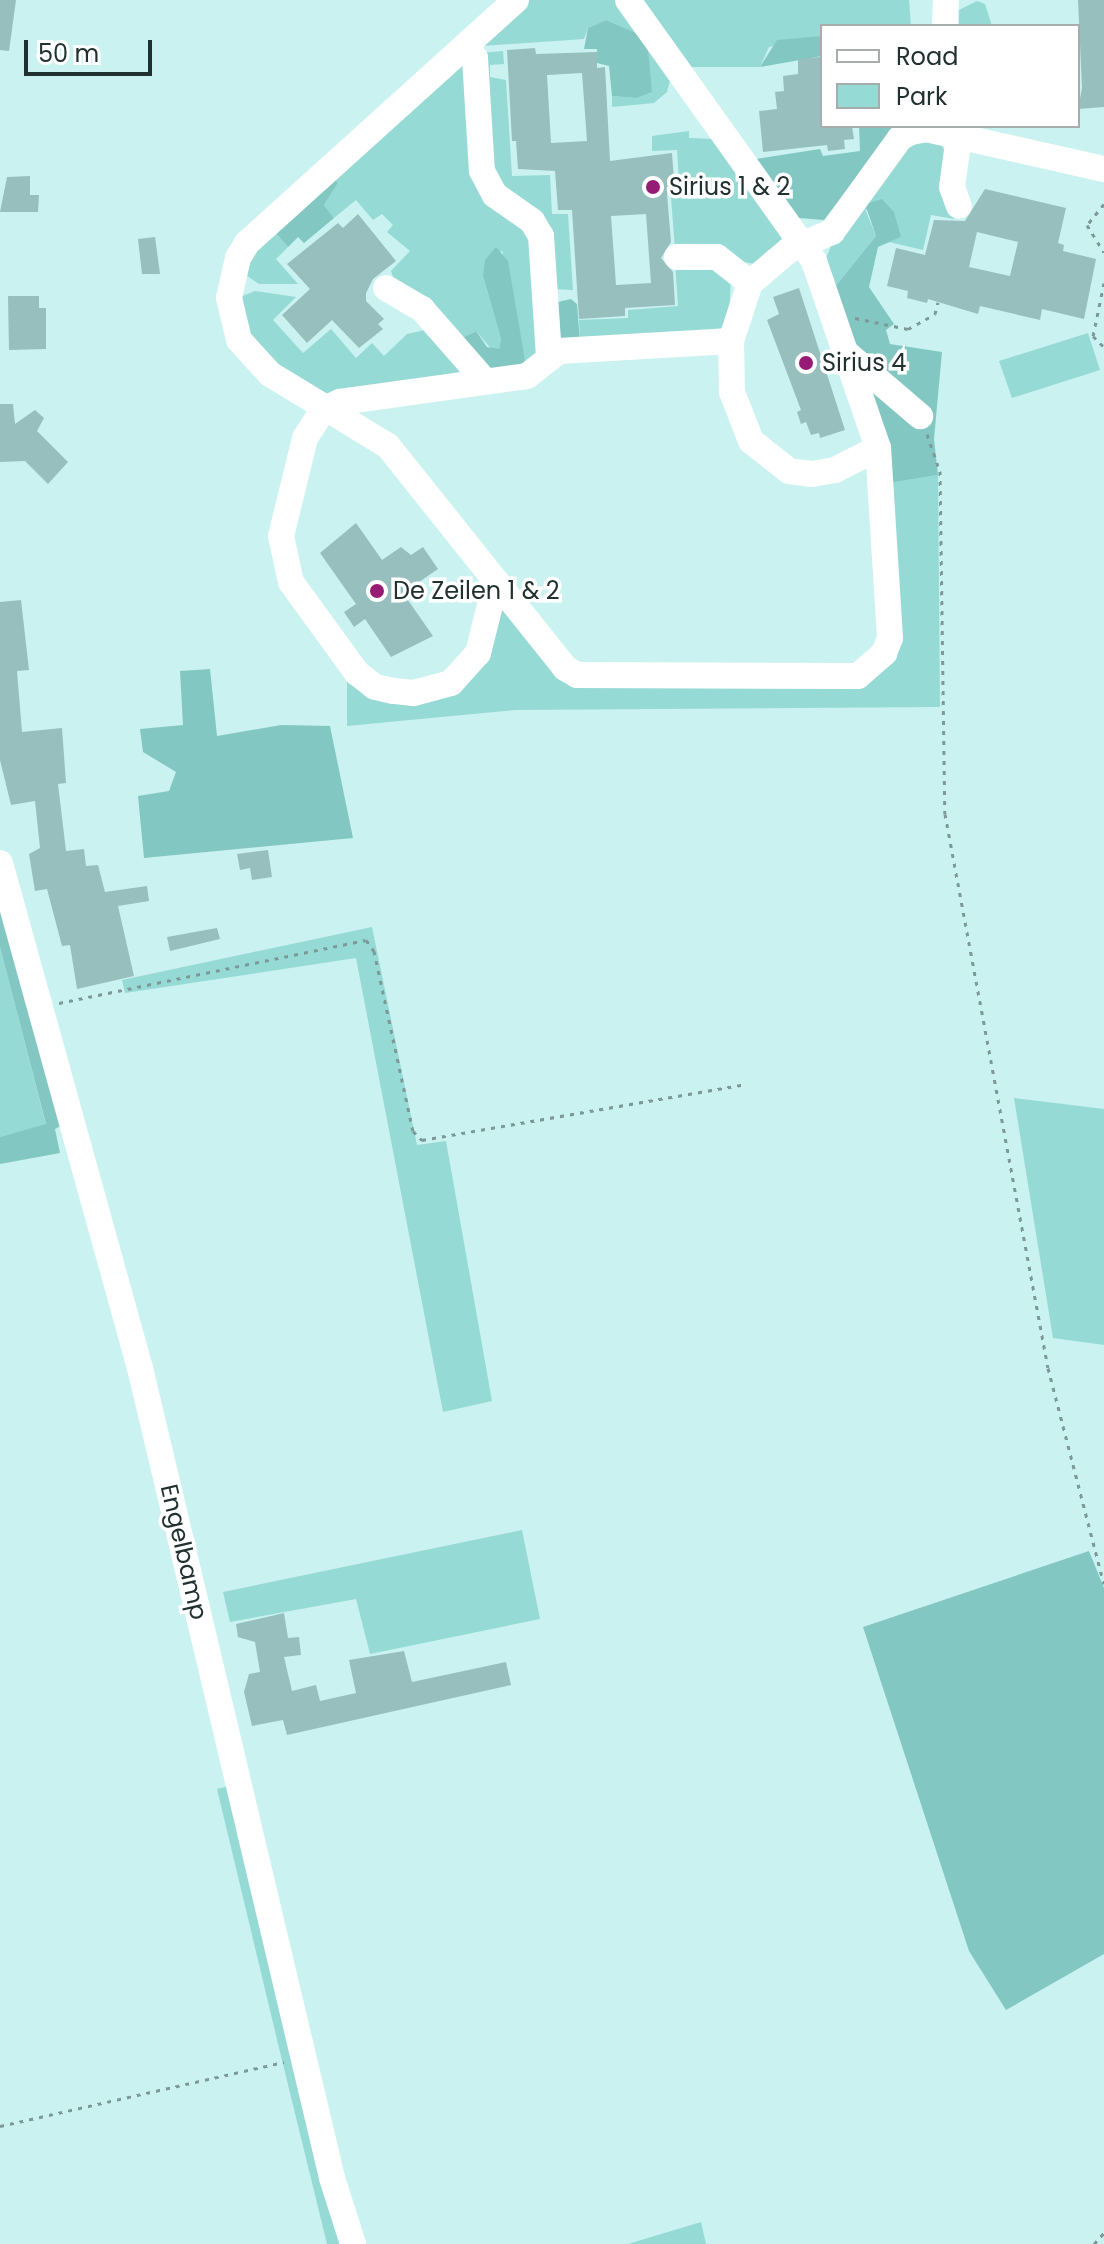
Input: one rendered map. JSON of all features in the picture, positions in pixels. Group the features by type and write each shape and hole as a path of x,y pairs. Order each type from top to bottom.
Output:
{"street":[{"path":"516,0 247,243 238,258 229,298 239,340 270,374 388,446 565,668 577,675 858,676 879,660 890,638 878,448 832,312 814,261 628,0"},
{"path":"945,24 946,0"},
{"path":"466,46 475,58 482,171 495,195 532,221 541,236 549,357"},
{"path":"878,448 835,470 812,474 789,471 770,460 739,419 731,341 750,283 802,246 832,232 904,132 926,129 949,132 1104,169"},
{"path":"949,132 952,187 959,206"},
{"path":"677,257 717,257 750,283"},
{"path":"386,288 422,309 485,381"},
{"path":"502,590 491,601 478,653 451,683 403,692 375,687 357,673 291,582 281,536 305,438 324,409 340,402 527,376 559,351 731,341"},
{"path":"845,352 920,416"},
{"name":"Engelbamp","path":"0,863 140,1368 304,2058 353,2244"}],"path":[{"path":"1104,204 1087,225 1104,252"},
{"path":"1104,283 1093,336 1104,347"},
{"path":"832,312 908,329 935,314 938,302"},
{"path":"920,416 940,471 945,814 1048,1368 1104,1584"},
{"path":"40,1007 366,940 374,951 413,1131 422,1140 742,1085"},
{"path":"0,2126 304,2058"},
{"path":"1094,2244 1104,2233"}],"green space":[{"path":"523,0 619,0 672,73 667,92 654,103 612,107 612,96 636,98 628,30 606,20 588,28 584,39 481,46"},
{"path":"641,0 909,0 911,24 820,24 820,36 769,47 760,67 691,67"},
{"path":"977,1 985,4 991,24 959,24 959,10"},
{"path":"503,51 504,64 490,65 490,77 506,80 512,176 550,175 552,214 568,214 573,290 554,289 549,241 493,181 480,53"},
{"path":"465,62 476,176 532,230 542,346 526,366 502,250 483,276 501,339 499,349 493,351 476,331 458,340 397,288 391,271 410,251 387,232 393,225 382,214 373,220 356,200 334,218 324,205 338,183 331,175"},
{"path":"689,131 689,138 716,139 785,239 755,264 675,250 671,197 680,196 677,150 652,151 652,136"},
{"path":"938,139 948,157 954,219 931,215 923,250 889,242 901,237 865,209 876,236 833,289 825,261 831,246 908,142"},
{"path":"272,229 288,247 276,259 298,284 259,284 243,273 249,253"},
{"path":"711,259 731,276 729,317 721,329 580,343 579,320 628,318 628,310 678,306 675,262"},
{"path":"255,291 296,297 273,320 303,353 331,329 356,358 372,343 384,356 407,334 434,328 468,371 325,397 250,346 240,297"},
{"path":"1088,333 1100,370 1012,398 999,361"},
{"path":"938,475 940,707 515,710 347,726 347,676 420,699 503,609 563,672 881,669 889,483"},
{"path":"372,927 417,1145 446,1141 492,1401 443,1412 356,958 125,993 122,980"},
{"path":"0,947 46,1125 0,1137"},
{"path":"1014,1098 1104,1109 1104,1345 1053,1338"},
{"path":"522,1530 540,1619 370,1654 356,1599 230,1622 223,1592"},
{"path":"233,1785 344,2244 327,2244 280,2052 217,1789"},
{"path":"701,2222 706,2244 628,2244"}],"shaded area":[{"path":"606,20 647,38 652,92 636,98 612,96 609,66 597,63 597,49 584,49 588,28"},
{"path":"820,36 820,56 760,67 777,40"},
{"path":"859,128 894,128 824,220 799,218 750,160 820,149 823,156 860,151"},
{"path":"331,175 338,183 324,205 334,218 304,243 298,237 288,247 272,229"},
{"path":"882,199 894,212 901,237 878,247 869,287 894,324 886,330 890,344 942,352 934,439 938,475 889,483 833,289 876,236 865,204"},
{"path":"496,247 508,261 526,366 490,373 458,340 476,331 487,347 499,349 501,339 483,276 485,260"},
{"path":"571,299 577,304 580,343 561,346 558,302"},
{"path":"210,669 217,736 281,725 330,726 353,838 144,858 138,796 169,791 176,772 143,752 140,729 183,725 180,671"},
{"path":"0,898 66,1123 55,1129 60,1153 0,1164 0,1137 46,1124 0,947"},
{"path":"1089,1551 1104,1588 1104,1954 1006,2010 969,1951 863,1627"}],"building":[{"path":"0,0 16,0 9,51 0,50"},
{"path":"1078,0 1104,0 1104,107 1080,109"},
{"name":"Sirius 1 & 2","path":"535,48 536,54 597,52 597,68 605,67 610,161 672,153 675,194 667,194 671,242 661,258 673,272 675,305 625,308 625,316 579,319 572,210 558,210 555,171 518,169 516,141 512,141 507,50","holes":["582,73 587,141 551,143 547,75","646,214 651,283 616,285 611,216"]},
{"path":"820,57 820,128 852,128 854,139 844,140 845,149 828,151 827,145 763,152 759,111 777,109 775,92 784,91 783,76 798,74 798,59"},
{"path":"30,176 30,195 39,195 38,212 0,212 7,177"},
{"path":"985,189 1066,208 1058,243 1064,245 1063,251 1096,259 1084,319 1042,309 1040,320 980,306 978,314 928,299 927,303 907,298 908,291 887,286 896,248 925,255 934,220 965,221","holes":["977,232 1018,242 1010,276 969,267"]},
{"path":"358,214 396,261 373,279 366,293 366,301 384,319 378,324 383,329 359,348 332,320 307,343 282,315 310,289 287,264 338,223 343,228"},
{"path":"155,237 160,274 142,274 138,239"},
{"name":"Sirius 4","path":"799,288 845,430 820,438 819,433 811,435 806,422 801,424 797,412 801,410 767,320 779,314 773,297"},
{"path":"8,296 39,296 39,308 46,308 46,349 9,350"},
{"path":"0,404 13,404 15,424 35,410 44,418 37,431 68,462 48,484 25,461 0,462"},
{"name":"De Zeilen 1 & 2","path":"356,523 382,560 401,547 411,555 423,547 438,569 403,593 433,636 391,657 365,619 354,627 344,612 356,604 320,553"},
{"path":"21,600 29,670 17,671 22,732 62,728 66,783 58,784 66,851 84,849 86,866 98,865 105,892 147,886 149,901 118,906 134,976 77,989 70,945 62,946 47,889 35,891 29,854 40,848 35,801 11,805 0,760 0,602"},
{"path":"268,850 272,877 252,880 250,868 240,870 237,854"},
{"path":"217,928 220,939 170,951 167,937"},
{"path":"284,1613 288,1638 299,1637 301,1655 284,1657 292,1691 316,1685 320,1701 356,1693 349,1660 404,1651 412,1682 506,1662 511,1685 287,1735 283,1720 252,1726 244,1692 249,1674 260,1672 255,1642 238,1637 236,1624"}],"place":[{"name":"Sirius 1 & 2","path":"653,187"},
{"name":"Sirius 4","path":"806,363"},
{"name":"De Zeilen 1 & 2","path":"377,591"}]}
